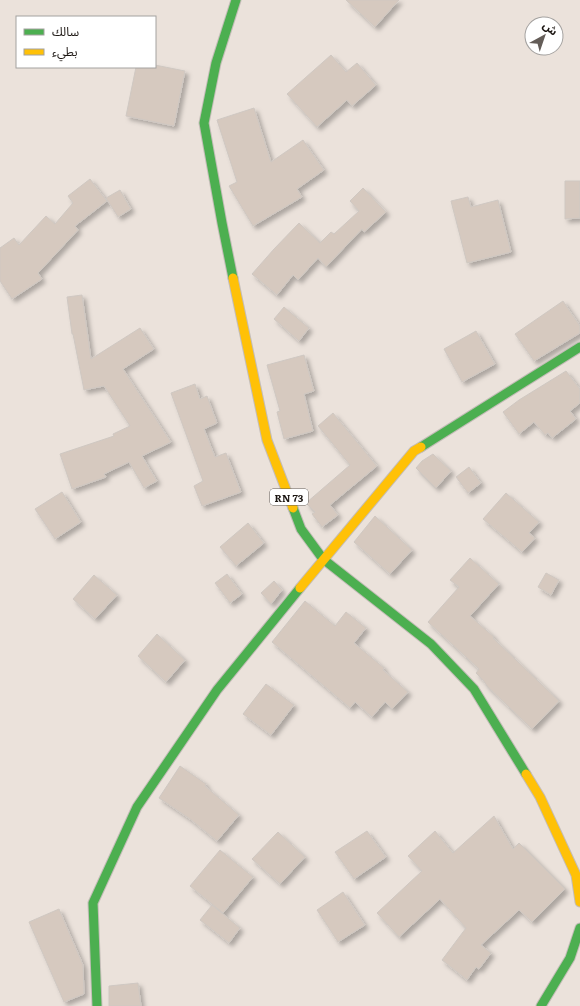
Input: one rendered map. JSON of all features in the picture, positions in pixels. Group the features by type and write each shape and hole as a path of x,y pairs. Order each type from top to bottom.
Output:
{"main road":[{"name":"RN 73","path":"236,0 216,63 204,123 222,223 267,440 301,529 323,559 431,644 474,690 540,797 576,875 580,902"},
{"path":"96,1006 93,903 137,807 217,690 323,559 414,451 580,347"},
{"path":"541,1006 570,958 580,928"}],"building":[{"path":"346,0 399,0 375,27"},
{"path":"331,55 346,72 357,63 376,85 352,106 347,100 317,127 287,94"},
{"path":"156,65 185,71 174,126 126,116 136,68 156,68"},
{"path":"254,108 271,162 303,140 324,170 297,189 302,197 253,226 229,186 237,182 217,120"},
{"path":"90,179 107,201 75,226 78,230 38,273 42,279 12,299 0,281 0,248 14,238 19,245 46,216 55,224 73,203 68,196"},
{"path":"565,181 580,181 580,218 565,219"},
{"path":"363,188 386,212 364,232 362,229 326,267 318,258 298,280 293,275 277,295 252,274 299,223 320,243 331,232 334,234 359,211 350,201"},
{"path":"120,190 131,209 118,217 106,198"},
{"path":"468,197 471,207 498,200 511,252 467,263 451,201"},
{"path":"82,295 91,359 140,328 154,349 123,369 171,442 142,456 157,481 144,488 129,462 104,474 106,477 72,489 60,454 114,436 113,434 130,426 104,386 84,390 72,334 67,297"},
{"path":"563,301 580,326 580,333 534,361 515,334"},
{"path":"284,307 309,328 299,341 274,319"},
{"path":"476,331 495,364 462,382 444,349"},
{"path":"304,355 314,391 304,394 313,431 284,439 277,412 280,411 267,365"},
{"path":"566,371 580,389 580,403 570,411 576,419 552,438 548,433 545,435 534,422 519,434 503,412 519,400"},
{"path":"195,384 200,399 207,396 217,423 204,429 215,457 226,453 241,492 202,506 194,486 203,481 171,393"},
{"path":"333,413 377,466 330,505 338,515 322,527 312,514 315,512 306,503 350,465 318,426"},
{"path":"433,454 451,471 436,488 416,468 422,461"},
{"path":"469,467 481,483 468,493 456,477"},
{"path":"62,492 81,522 55,539 35,509"},
{"path":"506,493 539,522 529,533 535,538 522,552 483,519"},
{"path":"375,516 412,550 390,574 354,542"},
{"path":"248,523 264,543 236,566 220,547"},
{"path":"470,558 499,584 470,616 494,637 493,638 559,701 532,729 487,686 476,673 479,669 428,622 459,587 450,580"},
{"path":"546,573 559,580 551,595 538,587"},
{"path":"227,574 242,594 230,603 215,583"},
{"path":"94,575 117,595 95,619 73,599"},
{"path":"274,581 282,590 271,604 261,593"},
{"path":"305,601 335,626 346,612 366,628 354,643 384,668 383,670 408,692 392,709 385,702 372,717 355,702 350,708 272,642"},
{"path":"157,634 185,660 166,682 138,656"},
{"path":"266,684 294,705 271,735 243,714"},
{"path":"180,766 206,784 205,786 239,815 217,841 190,819 159,798"},
{"path":"494,816 513,849 519,843 565,889 532,922 519,910 481,945 491,953 479,969 476,967 467,980 442,960 466,928 440,899 399,937 377,913 422,871 408,856 435,831 453,853"},
{"path":"367,831 386,857 354,879 335,852"},
{"path":"278,832 305,857 280,884 252,859"},
{"path":"220,850 253,877 223,913 190,886"},
{"path":"343,892 365,925 338,942 317,910"},
{"path":"212,905 240,928 229,943 200,920"},
{"path":"59,909 83,965 84,994 64,1002 29,922"},
{"path":"138,983 141,1006 109,1006 109,986"}],"traffic: fast":[{"path":"233,278 204,123 216,63 236,0"},
{"path":"421,447 580,347"},
{"path":"293,508 301,529 323,559 431,644 474,689 526,774"},
{"path":"97,1006 93,903 137,807 217,690 300,588"},
{"path":"541,1006 570,958 580,928"}],"traffic: slow":[{"path":"233,278 267,440 293,508"},
{"path":"300,588 414,451 421,447"},
{"path":"526,774 540,797 576,875 580,902"}]}
